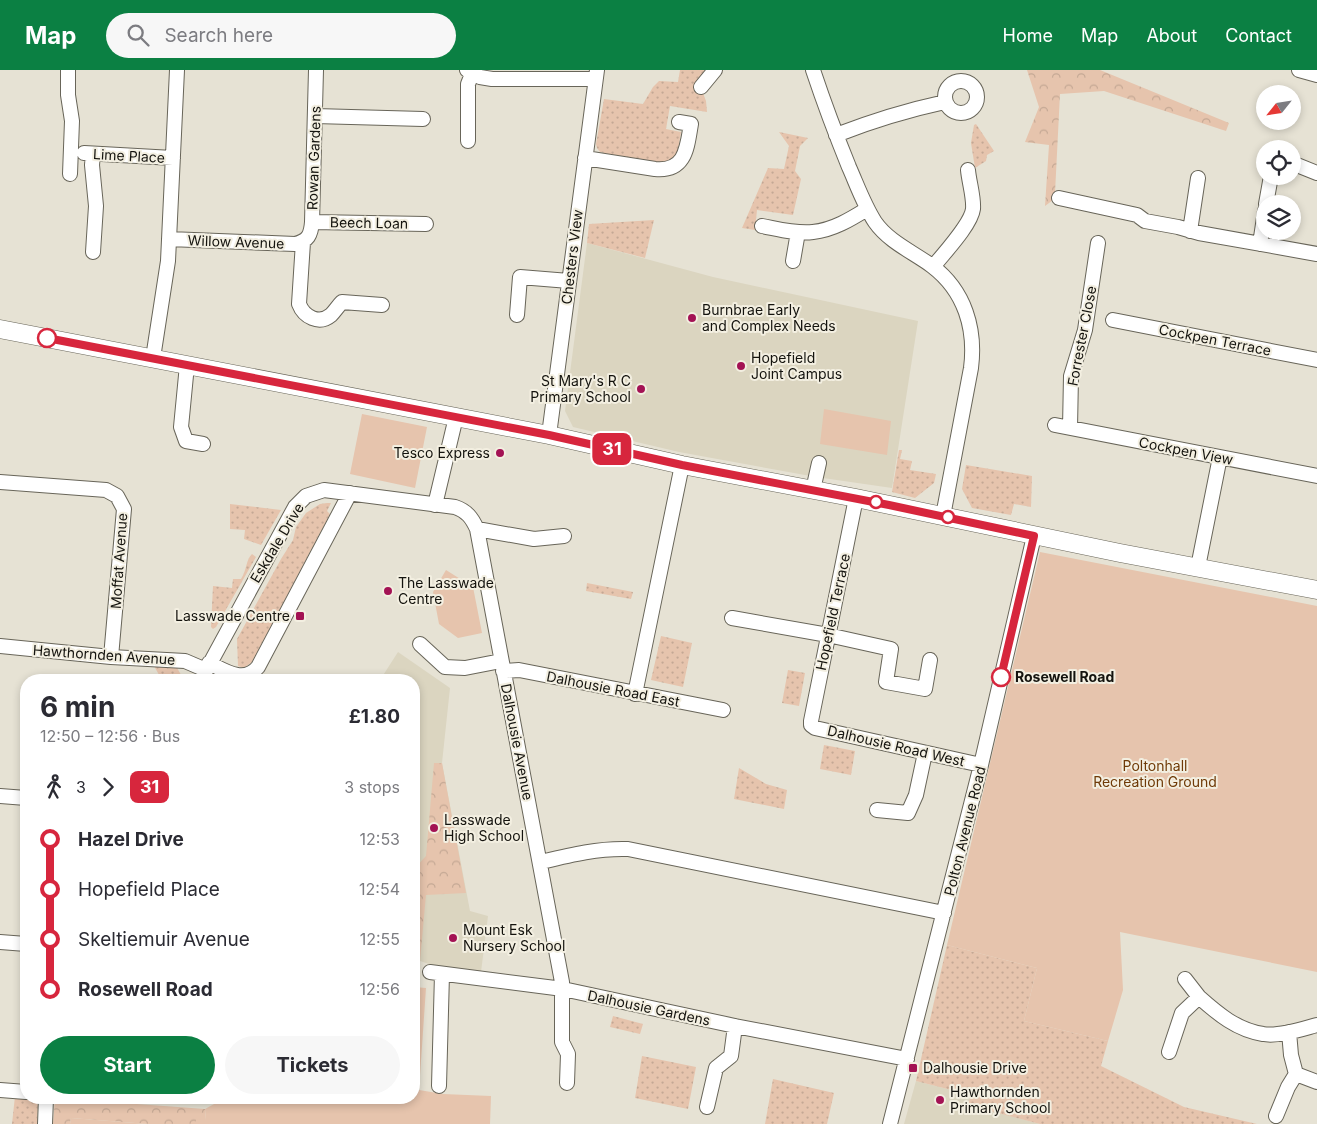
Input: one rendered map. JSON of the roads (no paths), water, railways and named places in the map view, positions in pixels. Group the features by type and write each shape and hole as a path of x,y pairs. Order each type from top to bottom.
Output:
{"main road":[{"path":"0,329 549,435 682,465 856,498 1034,536 1317,590"}],"street":[{"path":"68,70 68,96 72,121 70,174"},
{"path":"153,358 168,261 177,70"},
{"name":"Rowan Gardens","path":"302,242 308,238 311,232 312,222 316,70"},
{"path":"701,87 715,70"},
{"path":"813,70 836,135 867,209 877,224 900,246 933,267 947,281 961,301 972,331 974,348 971,368 943,516"},
{"path":"1299,70 1317,75"},
{"name":"Chesters View","path":"468,141 469,72 492,78 596,75 549,435"},
{"path":"836,135 868,122 946,102"},
{"path":"315,116 423,119"},
{"path":"585,158 655,170 662,170 673,166 686,154 691,124 680,122"},
{"name":"Lime Place","path":"93,252 96,206 89,154 173,158"},
{"path":"1301,166 1317,172"},
{"path":"933,267 957,238 971,216 973,208 968,170"},
{"path":"1190,231 1198,178"},
{"path":"1059,198 1137,215 1145,221 1190,231 1317,254"},
{"path":"762,226 798,232 814,232 841,224 867,209"},
{"name":"Beech Loan","path":"312,222 426,224"},
{"path":"793,261 798,232"},
{"name":"Willow Avenue","path":"169,239 295,244 302,242"},
{"path":"1260,244 1261,240"},
{"path":"302,242 299,304 302,312 310,318 323,319 331,315 342,302 382,305"},
{"name":"Forrester Close","path":"1070,428 1071,376 1085,330 1098,243"},
{"path":"517,315 520,277 569,281"},
{"name":"Cockpen Terrace","path":"1113,320 1317,360"},
{"path":"187,364 181,426 186,441 203,444"},
{"path":"435,505 456,417"},
{"name":"Cockpen View","path":"1055,425 1317,476"},
{"path":"1198,567 1220,457"},
{"path":"813,490 819,463"},
{"path":"636,694 682,465"},
{"name":"Moffat Avenue","path":"0,482 106,490 117,496 124,509 111,657"},
{"name":"Eskdale Drive","path":"205,671 270,551 299,502 306,496 324,490 463,510 469,514 477,529"},
{"name":"Hawthornden Avenue","path":"249,674 253,673 258,667 350,493"},
{"name":"Hopefield Terrace","path":"811,725 856,498"},
{"path":"477,529 534,539 564,536"},
{"name":"Dalhousie Avenue","path":"477,529 541,862 563,989"},
{"name":"Polton Avenue Road","path":"890,1124 981,766 1034,536"},
{"path":"732,618 828,635 891,649 886,682 925,689 930,660"},
{"name":"Dalhousie Road East","path":"420,644 445,667 502,666 723,710"},
{"name":"Hawthornden Avenue","path":"0,646 111,657 185,661 205,671 232,674"},
{"name":"Dalhousie Road West","path":"811,725 815,728 981,766"},
{"path":"877,810 908,813 916,795 925,753"},
{"path":"0,796 20,798"},
{"path":"541,862 610,848 628,849 944,913"},
{"path":"0,942 20,944"},
{"name":"Dalhousie Gardens","path":"439,1086 436,972 563,989 907,1060"},
{"path":"1185,979 1215,1011 1234,1024 1264,1035 1289,1032 1317,1025"},
{"path":"563,989 562,1042 568,1054 567,1083"},
{"path":"1169,1052 1182,1013 1200,997"},
{"path":"707,1107 716,1068 731,1056 735,1026"},
{"path":"1276,1116 1288,1087 1296,1074 1291,1055 1289,1032"},
{"path":"1296,1074 1317,1082"},
{"path":"0,1090 20,1092"},
{"path":"45,1124 46,1104"}],"place":[{"name":"Burnbrae Early and Complex Needs","path":"692,318"},
{"name":"Hopefield Joint Campus","path":"741,366"},
{"name":"St Mary's R C Primary School","path":"641,389"},
{"name":"Tesco Express","path":"500,453"},
{"name":"The Lasswade Centre","path":"388,591"},
{"name":"Lasswade Centre","path":"300,616"},
{"name":"Rosewell Road","path":"1001,677"},
{"name":"Lasswade High School","path":"434,828"},
{"name":"Mount Esk Nursery School","path":"453,938"},
{"name":"Dalhousie Drive","path":"913,1068"},
{"name":"Hawthornden Primary School","path":"940,1100"}],"park label":[{"name":"Poltonhall Recreation Ground","path":"1155,774"}]}
